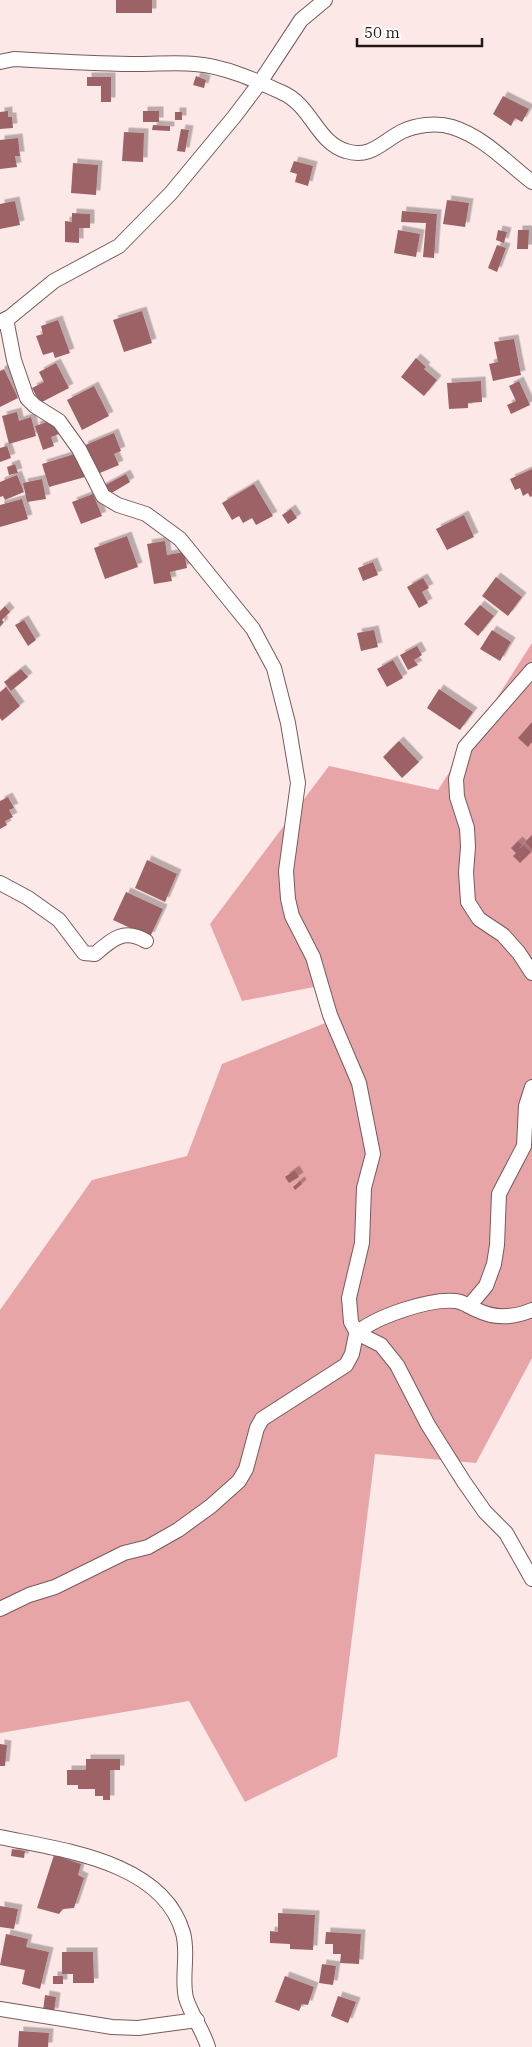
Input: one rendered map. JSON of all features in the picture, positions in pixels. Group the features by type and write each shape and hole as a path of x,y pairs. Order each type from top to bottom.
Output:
{"street":[{"path":"325,0 295,26 259,84 171,193 119,246 54,281 3,321 27,398 35,406 58,421 79,449 103,496 118,505 146,514 180,538 253,629 274,668 288,723 298,783 286,871 288,899 292,916 313,957 330,1014 359,1083 374,1154 364,1188 362,1243 350,1298 351,1322 357,1333 382,1345 397,1365 428,1424 464,1482 486,1512 506,1533 532,1579"},
{"path":"0,62 14,59 138,64 196,64 241,76 283,92 301,104 332,146 349,152 375,150 399,133 414,126 450,126 474,136 496,151 532,182"},
{"path":"532,670 464,747 456,779 457,796 467,828 466,872 468,902 474,914 503,935 519,953 532,973"},
{"path":"0,883 28,898 59,920 84,953 95,954 111,940 133,935 146,941"},
{"path":"469,1306 486,1286 494,1264 497,1245 499,1194 524,1146 526,1106 532,1087"},
{"path":"0,1609 29,1595 55,1586 124,1553 148,1547 178,1530 211,1506 239,1481 246,1469 256,1428 262,1419 346,1365 352,1354 354,1337 374,1321 434,1303 455,1301 494,1316 514,1316 532,1310"},
{"path":"0,1837 84,1855 138,1877 156,1891 167,1904 183,1932 186,1996 208,2047"},
{"path":"0,2009 112,2027 138,2028 197,2020"}],"shaded area":[{"path":"532,643 532,1358 476,1463 375,1454 337,1757 245,1802 189,1701 0,1733 0,1310 92,1180 187,1156 222,1064 328,1022 319,986 242,1001 210,924 329,766 438,790"}],"building":[{"path":"116,0 152,0 152,13 116,13"},
{"path":"196,76 206,80 204,88 193,85"},
{"path":"87,77 111,77 111,102 101,102 101,86 87,86"},
{"path":"503,96 529,109 522,122 515,118 511,126 493,114"},
{"path":"8,111 8,117 12,117 13,128 0,129 0,112"},
{"path":"143,111 159,111 159,122 143,122"},
{"path":"175,112 182,112 182,120 175,120"},
{"path":"153,125 170,126 170,131 152,130"},
{"path":"181,129 189,130 185,152 177,151"},
{"path":"124,132 144,133 143,162 122,161"},
{"path":"18,138 20,156 15,156 17,167 0,169 0,140"},
{"path":"294,161 313,166 308,186 295,182 297,174 290,172"},
{"path":"73,163 98,165 96,195 71,193"},
{"path":"447,200 469,203 465,227 443,224"},
{"path":"15,201 20,225 0,229 0,204"},
{"path":"402,211 437,214 434,258 423,257 426,223 401,222"},
{"path":"72,213 90,214 90,228 79,228 79,243 65,242 65,221 72,222"},
{"path":"398,230 420,234 416,257 394,253"},
{"path":"498,230 507,232 504,243 496,240"},
{"path":"518,230 529,230 528,249 517,249"},
{"path":"497,245 506,248 497,272 488,268"},
{"path":"142,311 152,343 124,352 113,320"},
{"path":"58,320 70,353 55,358 53,352 43,355 36,336 43,334 41,326"},
{"path":"514,339 521,375 493,381 489,364 498,362 494,342"},
{"path":"416,358 426,367 424,369 437,380 424,396 401,377"},
{"path":"56,363 69,388 40,403 32,388 44,382 39,372"},
{"path":"4,369 18,398 0,407 0,371"},
{"path":"481,381 482,402 468,403 468,408 449,409 447,383"},
{"path":"519,381 530,405 511,414 507,405 516,401 509,386"},
{"path":"94,386 109,416 82,430 67,400"},
{"path":"17,412 19,421 31,417 36,436 9,444 2,416"},
{"path":"53,420 59,434 51,437 54,446 43,450 35,426"},
{"path":"114,433 121,451 114,454 119,465 95,475 83,446"},
{"path":"7,446 11,458 0,462 0,448"},
{"path":"78,453 85,477 49,487 42,464"},
{"path":"15,464 18,473 9,475 7,467"},
{"path":"532,469 532,496 530,497 528,493 523,496 520,488 515,490 510,479"},
{"path":"126,474 130,482 105,497 100,488"},
{"path":"17,475 24,492 5,500 3,496 0,497 0,482"},
{"path":"42,479 46,499 27,502 23,483"},
{"path":"254,484 273,516 256,525 252,518 243,523 239,516 232,520 222,503"},
{"path":"93,494 102,516 81,524 72,502"},
{"path":"22,499 28,519 0,527 0,505"},
{"path":"291,509 297,518 288,524 282,515"},
{"path":"464,515 474,537 447,550 436,529"},
{"path":"127,536 138,567 105,579 94,548"},
{"path":"165,541 167,555 184,552 187,568 170,572 172,581 154,584 147,544"},
{"path":"373,562 378,575 363,581 358,568"},
{"path":"496,577 522,597 508,616 482,596"},
{"path":"423,578 429,588 422,592 428,603 419,608 407,587"},
{"path":"480,605 494,616 478,636 464,624"},
{"path":"5,606 10,612 2,620 4,622 0,627 0,611"},
{"path":"24,620 36,640 28,646 15,625"},
{"path":"374,630 378,647 361,651 357,633"},
{"path":"492,630 511,642 500,661 480,649"},
{"path":"417,646 422,655 414,660 418,665 408,670 400,655"},
{"path":"393,660 403,678 387,687 377,669"},
{"path":"21,669 28,677 11,691 4,682"},
{"path":"6,687 20,706 2,721 0,718 0,692"},
{"path":"439,689 473,712 460,730 427,708"},
{"path":"532,722 532,742 528,747 518,738"},
{"path":"399,741 419,762 402,778 383,757"},
{"path":"8,797 14,808 9,810 13,817 5,821 7,825 0,829 0,801"},
{"path":"532,835 532,850 525,842"},
{"path":"518,841 522,845 519,849 524,845 531,852 520,863 513,856 516,853 511,848"},
{"path":"147,860 177,874 165,902 135,888"},
{"path":"126,892 163,909 150,937 113,920"},
{"path":"295,1170 299,1177 289,1183 285,1177"},
{"path":"300,1181 302,1184 295,1190 293,1187"},
{"path":"0,1744 7,1745 5,1766 0,1766"},
{"path":"86,1759 120,1759 120,1770 110,1770 110,1800 103,1800 103,1796 95,1796 95,1789 78,1789 78,1785 67,1785 67,1770 86,1770"},
{"path":"12,1849 25,1851 24,1858 11,1856"},
{"path":"54,1855 81,1864 78,1875 84,1878 74,1908 63,1909 59,1914 37,1908"},
{"path":"0,1906 18,1909 14,1929 0,1927"},
{"path":"278,1913 315,1915 313,1950 290,1949 290,1944 270,1943 270,1931 278,1932"},
{"path":"326,1932 361,1934 359,1964 340,1963 341,1954 333,1954 333,1944 325,1944"},
{"path":"6,1934 28,1939 26,1947 49,1952 40,1989 22,1984 25,1970 0,1965"},
{"path":"62,1952 93,1952 94,1983 73,1983 73,1974 62,1974"},
{"path":"322,1964 336,1966 333,1985 319,1983"},
{"path":"53,1976 63,1976 63,1984 53,1984"},
{"path":"285,1976 314,1987 308,2005 302,2004 299,2011 275,2002"},
{"path":"45,1995 56,1997 54,2013 43,2011"},
{"path":"338,1996 356,2002 348,2023 331,2016"},
{"path":"19,2031 49,2033 48,2047 18,2047"}]}
